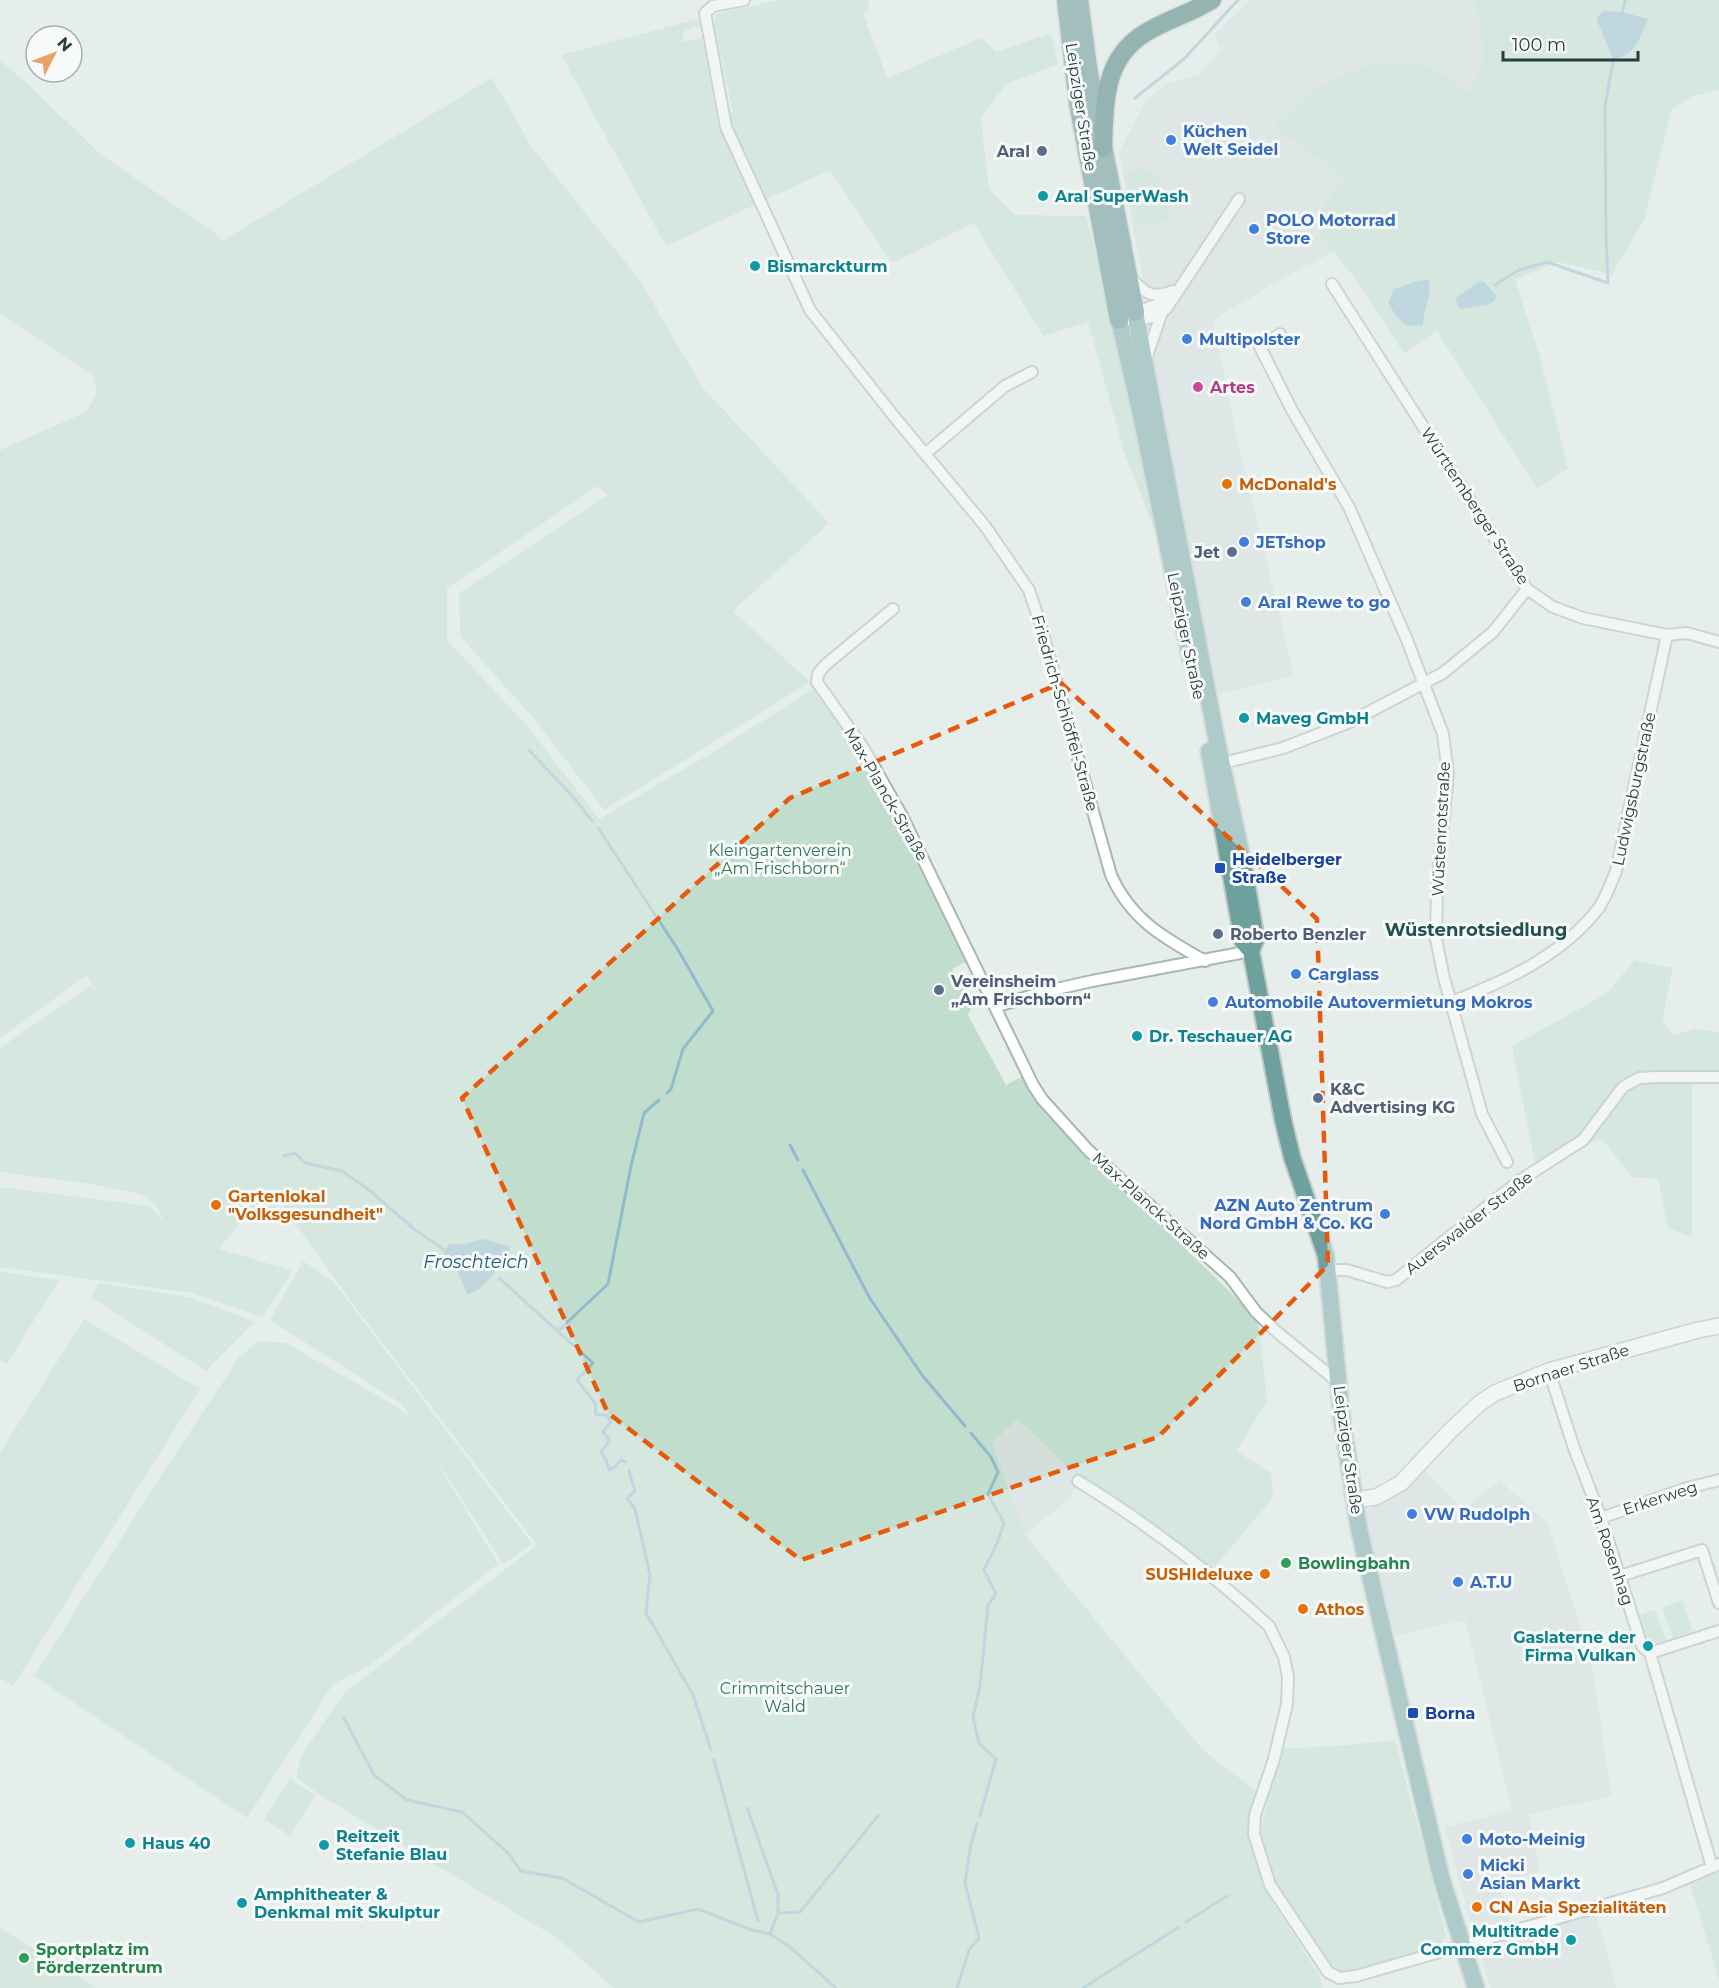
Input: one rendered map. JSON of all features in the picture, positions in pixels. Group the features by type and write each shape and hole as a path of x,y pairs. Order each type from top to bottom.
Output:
{"highway":[{"name":"Leipziger Straße","path":"1068,0 1088,68 1127,273 1130,318"},
{"name":"Leipziger Straße","path":"1068,0 1080,114 1130,318"},
{"path":"1103,148 1106,88 1113,69 1124,51 1147,31 1194,11 1212,0"}],"main road":[{"name":"Leipziger Straße","path":"1130,318 1145,362 1216,765 1243,942 1251,951 1292,1157 1324,1245 1329,1270 1338,1382 1354,1500 1377,1610 1441,1876 1476,1988"},
{"name":"Leipziger Straße","path":"1130,318 1151,459 1216,765"},
{"name":"Bornaer Straße","path":"1354,1500 1376,1497 1392,1490 1451,1430 1480,1403 1495,1393 1549,1371 1719,1326"}],"street":[{"name":"Friedrich-Schlöffel-Straße","path":"744,0 713,6 705,13 726,127 810,310 985,526 1029,590 1040,620 1111,875 1119,893 1147,925 1205,961"},
{"path":"1145,362 1162,312 1170,305 1239,199"},
{"path":"1127,273 1145,291 1154,295 1161,295 1181,287"},
{"name":"Württemberger Straße","path":"1332,284 1527,589 1553,607 1583,618 1667,635 1687,633 1719,642"},
{"path":"1130,318 1162,303 1181,287"},
{"path":"1130,318 1162,312"},
{"name":"Wüstenrotstraße","path":"1280,334 1260,347 1293,412 1349,507 1407,640 1443,734 1448,774 1437,887 1436,939 1444,978 1482,1114 1507,1162"},
{"path":"925,453 1005,386 1032,372"},
{"path":"1216,765 1283,748 1350,722 1443,673 1493,632 1527,589"},
{"name":"Max-Planck-Straße","path":"893,609 824,666 818,674 817,682 864,749 902,816 1033,1085 1042,1099 1089,1151 1230,1277 1256,1312 1277,1332 1338,1382"},
{"name":"Ludwigsburgstraße","path":"1451,1002 1493,986 1550,954 1570,938 1599,907 1616,871 1667,635"},
{"path":"995,1007 1043,992 1092,981 1251,951"},
{"name":"Auerswalder Straße","path":"1329,1270 1347,1270 1387,1282 1396,1280 1519,1181 1583,1140 1623,1087 1640,1078 1719,1077"},
{"name":"Am Rosenhag","path":"1549,1371 1573,1446 1601,1518 1642,1646 1650,1653 1716,1866"},
{"name":"Erkerweg","path":"1601,1518 1684,1489 1719,1480"},
{"path":"1078,1481 1150,1527 1193,1561 1269,1626 1276,1639 1284,1657 1288,1677 1287,1704 1274,1759 1255,1815 1254,1834 1270,1885 1328,1972 1339,1978 1348,1978 1663,1888 1716,1866"},
{"path":"1620,1576 1702,1550 1719,1603"},
{"path":"1650,1653 1719,1631"}],"highlighted area":[{"path":"1061,683 1317,919 1328,1265 1158,1437 801,1560 608,1413 462,1098 790,798"}],"shaded area":[{"path":"1250,0 1474,0 1484,52 1477,82 1467,94 1443,73 1394,61 1357,71 1333,81 1310,94 1275,127 1344,177 1313,223 1334,252 1295,271 1213,320 1237,438 1294,675 1216,695 1159,389 1142,275 1119,152 1144,103 1165,84 1198,75 1222,49 1218,44 1216,33"},
{"path":"1018,1419 1080,1479 1071,1497 1025,1535 992,1443"},
{"path":"1423,1468 1462,1509 1500,1481 1548,1523 1593,1669 1611,1796 1529,1815 1540,1871 1499,1885 1514,1931 1594,1906 1617,1988 1491,1988 1469,1918 1445,1827 1512,1810 1465,1620 1395,1636 1365,1516 1370,1507 1399,1491"}],"green space":[{"path":"778,0 868,0 869,9 863,13 887,78 981,38 996,52 1051,33 1058,64 1006,84 981,118 989,189 1015,215 1086,216 1109,303 1166,559 1124,452 1088,322 1043,336 974,223 892,263 830,170 666,246 561,55 698,19 700,26 684,31 683,42 702,38 717,120 733,112 714,25 716,14"},
{"path":"1474,0 1719,0 1719,90 1693,96 1672,109 1644,220 1611,276 1558,262 1515,279 1539,354 1568,469 1537,488 1437,331 1404,354 1362,288 1312,223 1344,177 1274,127 1299,103 1322,86 1373,65 1409,63 1426,66 1445,75 1467,93 1480,71 1483,48","holes":["1429,279 1429,299 1423,318 1394,289","1466,292 1488,305 1462,309 1457,298"]},
{"name":"Crimmitschauer Wald","path":"0,61 24,81 24,84 29,85 100,154 214,232 222,241 492,78 531,146 639,279 703,388 829,523 733,611 810,682 604,810 535,720 460,636 459,593 608,495 598,486 447,588 447,640 530,729 599,819 710,754 815,688 876,778 927,875 967,961 952,969 972,1006 968,1015 1006,1085 1023,1076 1055,1122 1258,1319 1267,1402 1236,1451 1271,1473 1273,1498 1210,1572 1080,1479 1018,1419 992,1443 1025,1535 1204,1751 1259,1793 1252,1833 1272,1901 1319,1975 1323,1988 614,1988 557,1938 320,1795 296,1778 301,1756 344,1693 537,1545 352,1303 281,1203 260,1221 243,1220 219,1249 291,1270 289,1278 262,1317 192,1293 0,1267 0,1187 150,1206 165,1222 156,1205 141,1194 91,1184 0,1172 0,1048 90,986 96,988 86,976 0,1038 0,450 86,412 97,394 93,375 0,313"},
{"path":"1143,169 1160,178 1170,221 1137,226 1125,172"},
{"path":"1635,960 1673,968 1662,1020 1674,1035 1696,1028 1719,1033 1719,1073 1692,1074 1692,1237 1668,1228 1658,1179 1632,1177 1602,1139 1535,1163 1512,1046 1606,994"},
{"path":"303,1261 333,1281 532,1544 503,1564 422,1437 498,1564 367,1667 333,1684 247,1818 34,1676 240,1356 259,1341 286,1343 399,1408 412,1420 402,1404 270,1320"},
{"path":"0,1272 59,1280 7,1364 0,1360"},
{"path":"99,1283 192,1298 255,1322 206,1371 91,1297"},
{"path":"84,1319 200,1389 13,1686 0,1678 0,1453"},
{"path":"1682,1600 1693,1631 1673,1638 1662,1607"},
{"path":"1655,1610 1666,1640 1652,1645 1640,1615"},
{"path":"1395,1740 1446,1936 1442,1943 1431,1948 1351,1972 1335,1970 1328,1966 1296,1919 1268,1864 1263,1846 1262,1829 1268,1800 1284,1748 1326,1747"},
{"path":"290,1779 315,1795 290,1836 264,1819"},
{"path":"1719,1870 1719,1980 1690,1884"},
{"name":"Sportplatz im Förderzentrum","path":"0,1928 97,1988 0,1988"}],"water":[{"path":"1604,11 1622,12 1648,19 1636,45 1621,57 1613,59 1596,18"},
{"path":"1429,279 1430,292 1423,325 1407,326 1397,317 1388,303 1394,289"},
{"path":"1483,281 1496,295 1495,301 1488,305 1462,309 1457,306 1456,298 1478,282"},
{"name":"Froschteich","path":"483,1239 511,1247 486,1282 480,1288 467,1294 458,1273 444,1254 449,1244 465,1244"}],"waterway":[{"path":"1135,98 1184,59 1238,0"},
{"path":"1622,14 1625,0"},
{"path":"1495,285 1519,270 1547,262 1608,283 1605,106 1614,56"},
{"path":"529,750 575,799 592,821"},
{"path":"598,828 677,948 713,1011 683,1049 671,1089 667,1093"},
{"path":"559,1330 608,1284 631,1166 644,1113 659,1100"},
{"path":"790,1145 798,1160"},
{"path":"284,1156 295,1153 305,1163 342,1171 369,1190 414,1229 446,1251"},
{"path":"803,1170 869,1297 922,1375 965,1426"},
{"path":"499,1278 593,1363 577,1380 595,1403 596,1415 606,1415 611,1421 603,1432 610,1440 601,1452 609,1470 621,1460 626,1462"},
{"path":"971,1433 991,1457 998,1472 988,1494 1004,1523 984,1570 996,1594 988,1605 980,1686 973,1717 979,1743 996,1759 980,1815"},
{"path":"629,1471 635,1491 627,1498 635,1509 650,1575 646,1613 693,1695 711,1750"},
{"path":"344,1718 374,1775 407,1800 462,1812 507,1852 521,1871 562,1878 639,1922 698,1909 752,1930 770,1934 790,1947 836,1988"},
{"path":"714,1760 758,1921"},
{"path":"747,1808 778,1894 778,1913"},
{"path":"770,1934 778,1913 800,1912 878,1816"},
{"path":"957,1988 969,1950 979,1938 965,1883 971,1844 977,1824"},
{"path":"1186,1922 1227,1896"},
{"path":"1083,1988 1179,1927"}],"place":[{"name":"Küchen Welt Seidel","path":"1171,140"},
{"name":"Aral","path":"1042,151"},
{"name":"Aral SuperWash","path":"1043,196"},
{"name":"POLO Motorrad Store","path":"1254,229"},
{"name":"Bismarckturm","path":"755,266"},
{"name":"Multipolster","path":"1187,339"},
{"name":"Artes","path":"1198,387"},
{"name":"McDonald's","path":"1227,484"},
{"name":"JETshop","path":"1244,542"},
{"name":"Jet","path":"1232,552"},
{"name":"Aral Rewe to go","path":"1246,602"},
{"name":"Maveg GmbH","path":"1244,718"},
{"name":"Heidelberger Straße","path":"1220,868"},
{"name":"Roberto Benzler","path":"1218,934"},
{"name":"Carglass","path":"1296,974"},
{"name":"Vereinsheim „Am Frischborn“","path":"939,990"},
{"name":"Automobile Autovermietung Mokros","path":"1213,1002"},
{"name":"Dr. Teschauer AG","path":"1137,1036"},
{"name":"K&C Advertising KG","path":"1318,1098"},
{"name":"Gartenlokal \"Volksgesundheit\"","path":"216,1205"},
{"name":"AZN Auto Zentrum Nord GmbH & Co. KG","path":"1385,1214"},
{"name":"VW Rudolph","path":"1412,1514"},
{"name":"Bowlingbahn","path":"1286,1563"},
{"name":"SUSHIdeluxe","path":"1265,1574"},
{"name":"A.T.U","path":"1458,1582"},
{"name":"Athos","path":"1303,1609"},
{"name":"Gaslaterne der Firma Vulkan","path":"1648,1646"},
{"name":"Borna","path":"1413,1713"},
{"name":"Moto-Meinig","path":"1467,1839"},
{"name":"Haus 40","path":"130,1843"},
{"name":"Reitzeit Stefanie Blau","path":"324,1845"},
{"name":"Micki Asian Markt","path":"1468,1874"},
{"name":"Amphitheater & Denkmal mit Skulptur","path":"242,1903"},
{"name":"CN Asia Spezialitäten","path":"1477,1907"},
{"name":"Multitrade Commerz GmbH","path":"1571,1940"},
{"name":"Sportplatz im Förderzentrum","path":"24,1958"}],"district":[{"name":"Wüstenrotsiedlung","path":"1476,930"}],"park label":[{"name":"Kleingartenverein „Am Frischborn“","path":"780,859"}]}
